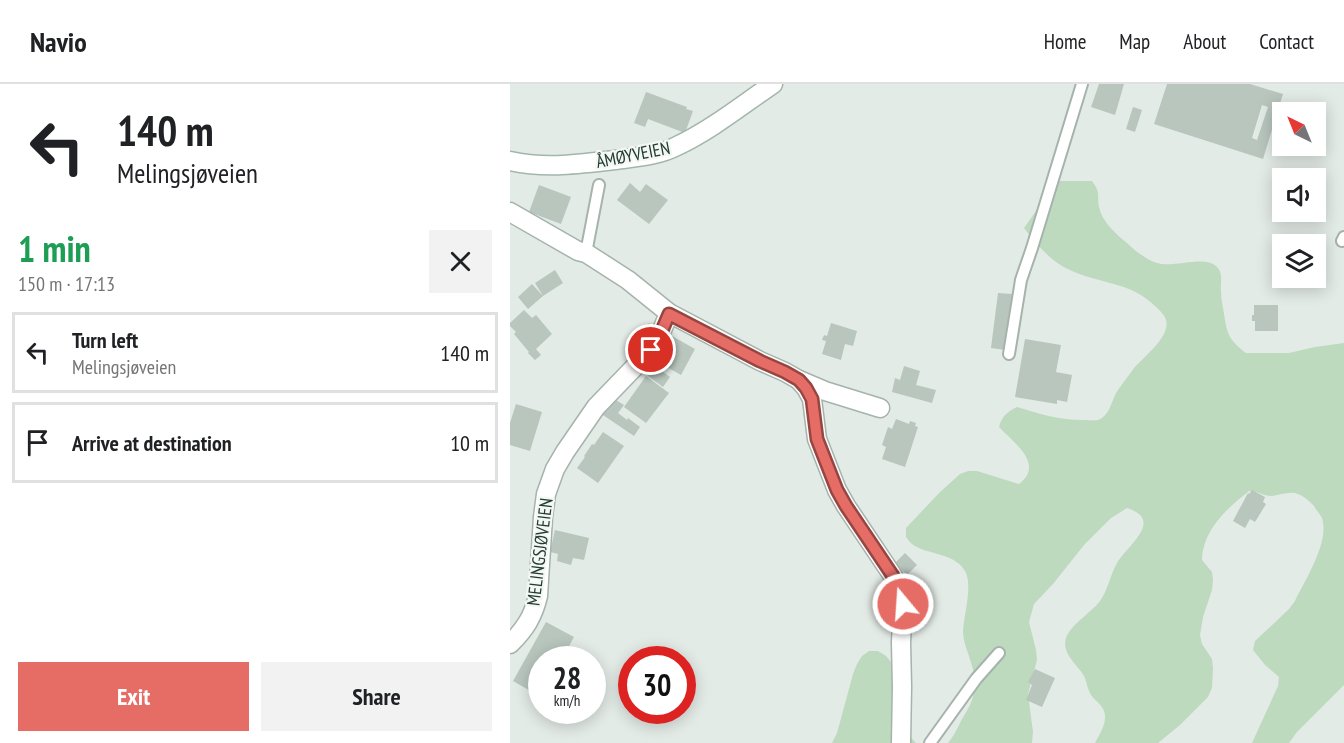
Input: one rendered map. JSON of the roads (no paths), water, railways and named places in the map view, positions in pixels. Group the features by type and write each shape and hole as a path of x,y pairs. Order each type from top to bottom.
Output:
{"street":[{"name":"ÅMØYVEIEN","path":"510,161 552,166 663,152 693,138 774,84"},
{"path":"510,212 628,280 669,314 799,380 825,391 880,408"},
{"name":"MELINGSJØVEIEN","path":"510,644 525,628 535,609 538,596 543,517 548,487 555,469 596,407 651,350 669,314"},
{"path":"799,380 812,399 817,439 837,490 901,591 903,604 901,743"}],"lane":[{"path":"1009,354 1021,280 1082,84"},
{"path":"586,254 598,185"},
{"path":"930,743 976,679 999,653"}]}
